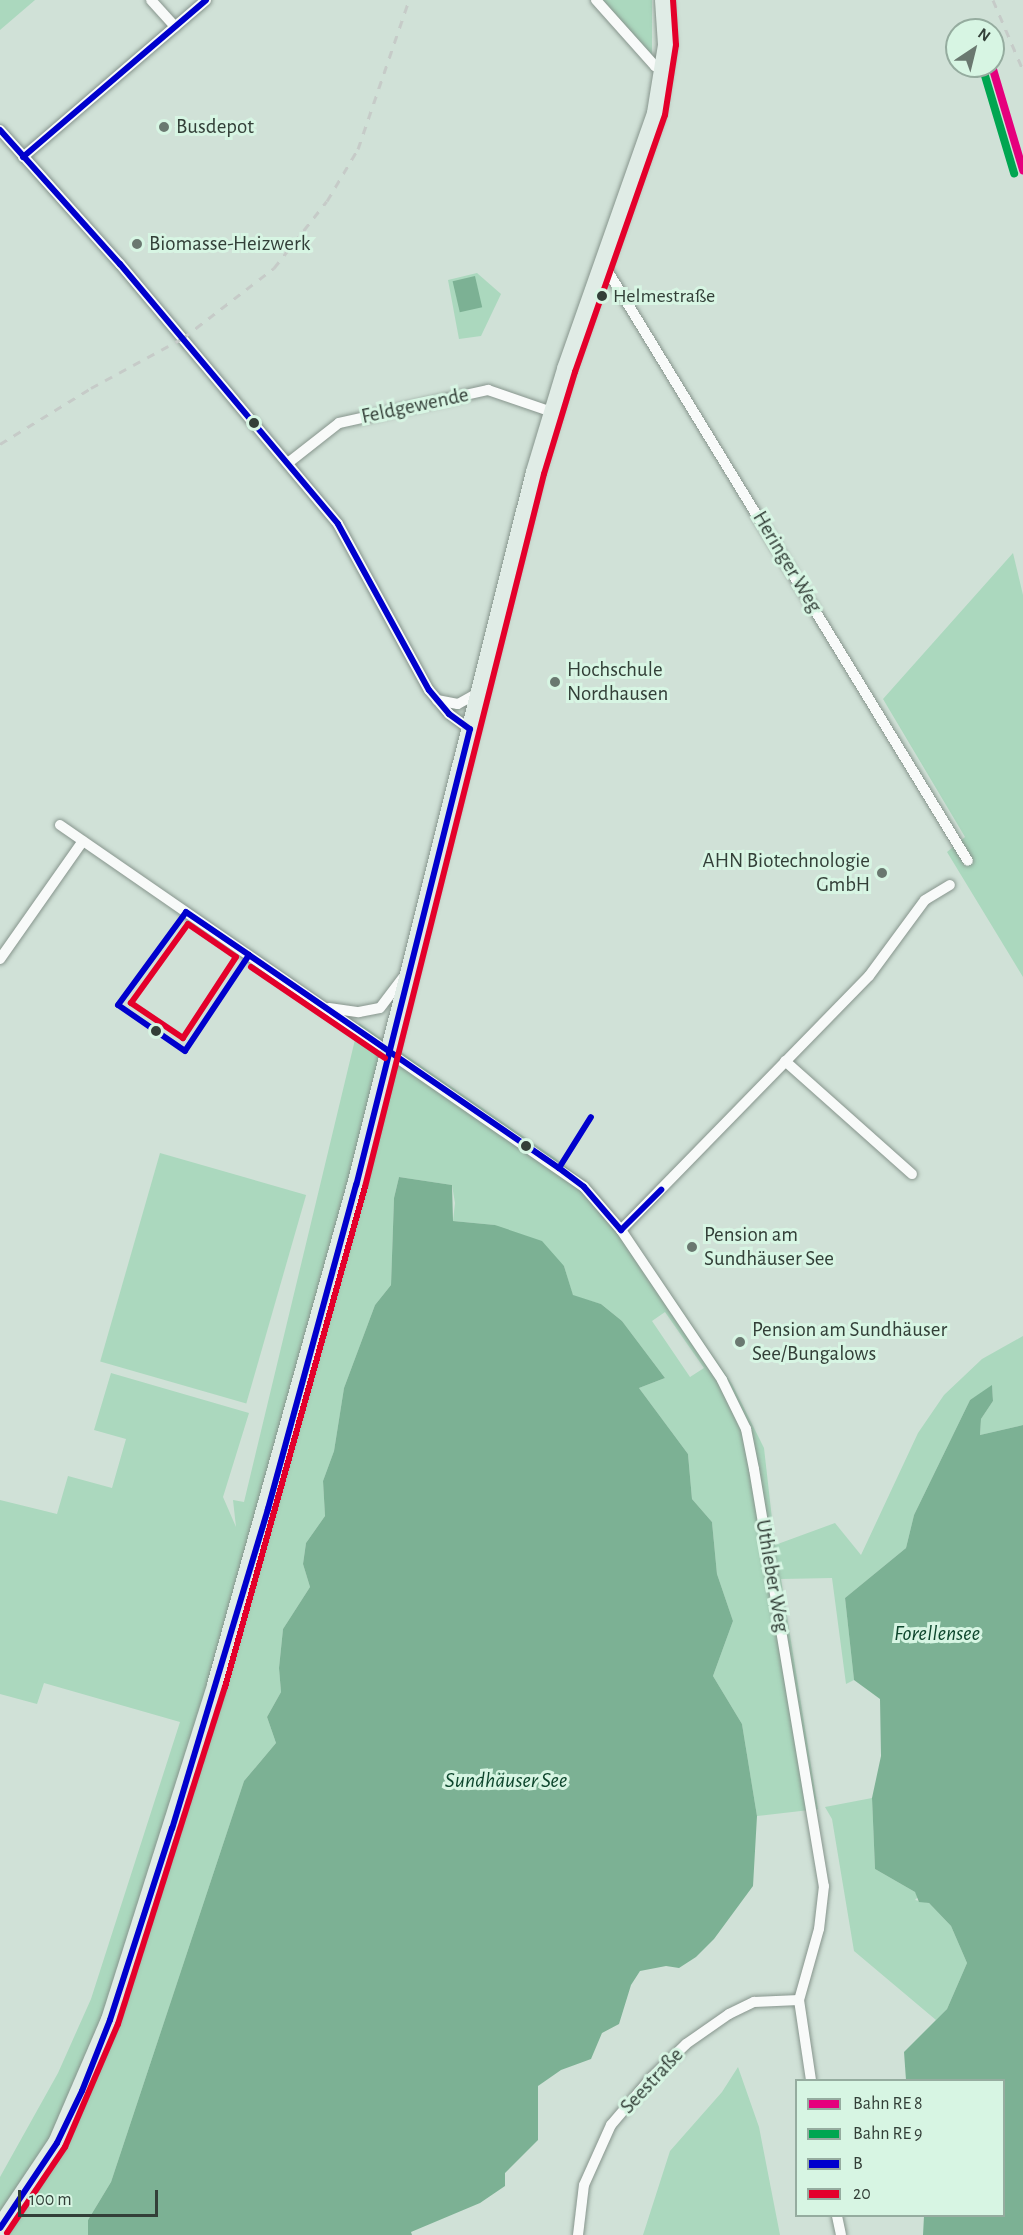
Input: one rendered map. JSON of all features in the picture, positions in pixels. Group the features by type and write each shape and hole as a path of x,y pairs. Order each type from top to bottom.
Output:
{"main road":[{"path":"0,2228 57,2143 86,2081 126,1974 268,1509 390,1051 478,693 552,412 644,153 664,70 667,45 664,0"}],"street":[{"path":"151,0 175,27"},
{"path":"23,157 206,0"},
{"path":"596,0 655,66 664,70"},
{"path":"0,130 127,273 339,524 437,699 470,729"},
{"name":"Heringer Weg","path":"604,266 968,861"},
{"name":"Feldgewende","path":"288,463 339,423 488,390 552,412"},
{"path":"437,699 458,704 478,693"},
{"name":"Uthleber Weg","path":"60,825 584,1187 621,1230 722,1380 746,1429 824,1886 819,1929 798,2000"},
{"path":"0,959 83,841"},
{"path":"621,1230 869,976 925,900 950,885"},
{"path":"328,1008 359,1012 380,1008 408,971"},
{"path":"785,1061 912,1174"},
{"path":"798,2000 811,2079"},
{"name":"Seestraße","path":"578,2235 584,2185 611,2125 652,2078 686,2044 729,2014 754,2002 798,2000"},
{"path":"837,2217 841,2235"}],"shaded area":[{"path":"0,0 35,0 0,30"},
{"path":"602,0 652,0 652,56"},
{"path":"477,273 501,294 481,336 459,339 448,280"},
{"path":"1013,553 1023,595 1023,977 947,852 965,837 883,699"},
{"path":"359,1023 555,1158 593,1189 636,1243 732,1384 764,1448 775,1545 835,1523 861,1555 918,1433 944,1395 982,1359 1023,1336 1023,1425 980,1435 981,1419 993,1401 992,1386 970,1400 914,1515 906,1548 845,1598 854,1680 846,1684 832,1578 781,1579 818,1809 757,1816 742,1724 713,1676 733,1621 717,1574 712,1522 692,1499 688,1454 639,1388 665,1378 622,1321 601,1304 573,1296 564,1266 495,1225 453,1221 455,1203 452,1185 399,1177 394,1198 391,1285 375,1305 344,1388 334,1451 323,1481 325,1516 306,1543 303,1564 310,1587 283,1629 279,1668 281,1692 267,1717 276,1743 244,1781 111,2182 88,2220 88,2235 0,2235 0,2177 58,2073 91,1999 180,1722 44,1683 37,1704 0,1694 0,1500 57,1514 68,1476 112,1488 126,1439 94,1430 111,1373 249,1413 223,1497 236,1527 233,1500 244,1502","holes":["665,1312 704,1368 690,1377 652,1321"]},
{"path":"160,1153 306,1195 246,1403 100,1362"},
{"path":"872,1798 875,1869 915,1892 919,1896 915,1900 929,1903 951,1926 967,1963 947,2009 936,2020 854,1951 832,1819 825,1807"},
{"path":"738,2067 759,2127 780,2235 643,2235 670,2151 722,2092"}],"water":[{"path":"475,276 482,307 460,312 453,281"},
{"name":"Sundhäuser See","path":"399,1177 452,1185 453,1221 495,1225 542,1241 564,1266 573,1295 601,1304 622,1321 665,1378 639,1388 688,1454 692,1499 712,1522 717,1574 733,1621 713,1676 742,1724 757,1816 753,1886 714,1939 696,1957 679,1968 666,1966 640,1971 631,1985 619,2024 602,2033 591,2059 561,2070 538,2086 538,2140 505,2173 505,2186 480,2203 411,2232 412,2235 88,2235 88,2220 111,2182 244,1781 276,1743 267,1717 281,1692 279,1668 283,1629 310,1587 303,1564 306,1543 325,1516 323,1481 334,1451 344,1388 375,1305 391,1285 394,1198"},
{"name":"Forellensee","path":"992,1385 993,1401 981,1419 980,1435 1023,1425 1023,2235 923,2235 924,2217 1005,2217 1005,2079 906,2079 904,2052 947,2009 967,1963 951,1926 929,1903 919,1902 915,1892 875,1869 872,1798 881,1756 880,1699 854,1680 845,1598 906,1548 914,1515 970,1400"}],"railway":[{"path":"0,444 91,388 183,338 274,268 327,201 358,149 409,0"},
{"path":"993,0 1023,70"}],"transit line":[{"name":"B","path":"23,157 206,0"},
{"name":"20","path":"7,2233 65,2147 118,2024 225,1687 365,1187 544,474 575,372 665,115 676,45 673,0"},
{"path":"986,78 1014,173"},
{"path":"996,78 1023,170"},
{"name":"B","path":"0,130 120,264 338,524 429,690 449,714 470,729 356,1185 268,1509 172,1828 110,2020 82,2091 57,2143 0,2228"},
{"name":"B","path":"186,912 249,955 185,1051 118,1005 186,912"},
{"name":"20","path":"188,924 236,957 183,1038 131,1003 188,924"},
{"name":"B","path":"249,955 559,1168 584,1187 621,1230 661,1190"},
{"name":"20","path":"251,967 385,1058"},
{"name":"B","path":"559,1168 591,1117"}],"place":[{"name":"Busdepot","path":"164,127"},
{"name":"Biomasse-Heizwerk","path":"137,244"},
{"name":"Helmestraße","path":"602,296"},
{"name":"Hochschule Nordhausen","path":"555,682"},
{"name":"AHN Biotechnologie GmbH","path":"882,873"},
{"name":"Pension am Sundhäuser See","path":"692,1247"},
{"name":"Pension am Sundhäuser See/Bungalows","path":"740,1342"}]}
